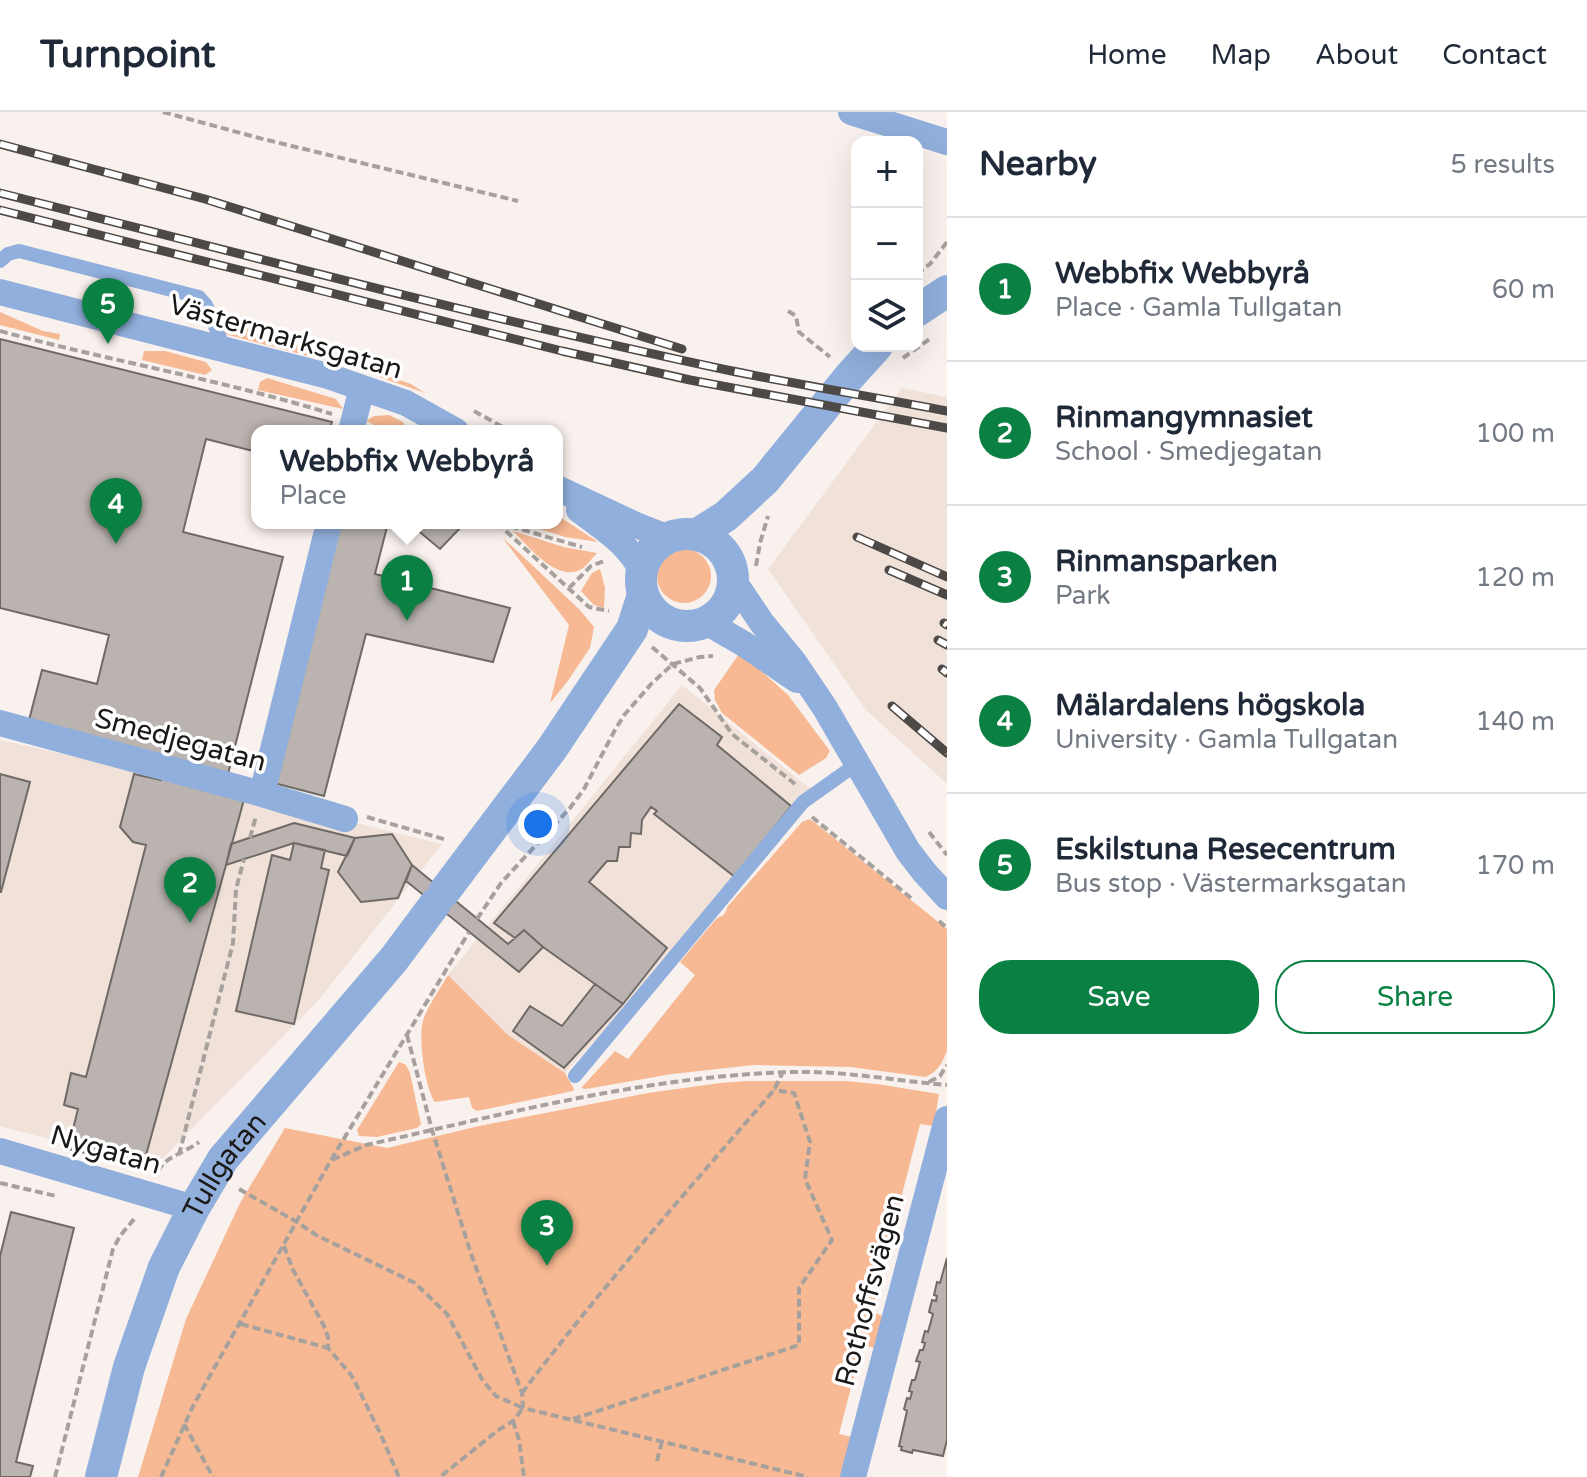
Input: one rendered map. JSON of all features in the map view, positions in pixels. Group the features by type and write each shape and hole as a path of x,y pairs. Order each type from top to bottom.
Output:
{"street":[{"path":"851,112 947,142"},
{"path":"928,322 947,291"},
{"name":"Västermarksgatan","path":"0,292 328,376 406,403 445,425"},
{"path":"642,583 650,552 726,516 765,480 849,377 890,352"},
{"path":"353,425 362,388"},
{"path":"693,624 723,609 730,595 740,572 740,527 765,480"},
{"path":"563,494 636,525 708,539 717,545 740,572 762,623 794,662 825,708 908,851 947,897"},
{"path":"563,496 622,543 634,557 650,608 659,617 669,623 693,624 744,644 810,688"},
{"path":"262,794 328,529"},
{"name":"Tullgatan","path":"101,1477 129,1367 164,1267 223,1159 394,959 551,750 632,629 642,583"},
{"name":"Tullgatan","path":"551,750 648,644 693,624"},
{"name":"Smedjegatan","path":"0,723 345,819"},
{"name":"Rothoffsvägen","path":"853,1477 947,1119"},
{"name":"Nygatan","path":"0,1151 194,1208"}],"lane":[{"path":"0,261 8,254 19,251 199,297 206,305 225,350"},
{"path":"575,1076 803,802 858,763"}],"path":[{"path":"163,112 518,201"},
{"path":"923,269 947,242"},
{"path":"788,311 796,316 799,332 831,357 837,349"},
{"path":"0,331 185,374 312,408 351,425"},
{"path":"740,572 760,543 769,514"},
{"path":"505,529 589,607 613,612"},
{"path":"519,529 588,549"},
{"path":"569,588 591,566 610,558 599,553"},
{"path":"648,644 673,664"},
{"path":"477,919 501,883 570,808 584,789 625,714 652,683 673,664 700,657 724,657"},
{"path":"345,819 371,818 450,840"},
{"path":"55,1477 113,1249 134,1221 163,1163 179,1155 233,943 236,889 244,859"},
{"path":"161,1477 184,1424 331,1160 469,932"},
{"path":"407,1035 432,1130 471,1254 522,1393 523,1408 513,1421 440,1477"},
{"path":"927,1083 940,1076 947,1065"},
{"path":"331,1160 366,1145 564,1101 735,1074 783,1072 842,1075 947,1085"},
{"path":"522,1393 573,1325 774,1090 783,1072"},
{"path":"570,1420 799,1345 799,1288 832,1240 805,1179 810,1142 794,1093 774,1090"},
{"path":"297,1222 316,1235 415,1283 447,1314 483,1381 496,1396 523,1408 808,1477"},
{"path":"284,1246 293,1270 324,1326 328,1348"},
{"path":"241,1324 328,1348 356,1384 399,1477"},
{"path":"513,1421 524,1477"},
{"path":"184,1424 213,1477"},
{"path":"657,1461 662,1441"}],"shaded area":[{"path":"0,312 43,331 60,334 59,340 0,325"},
{"path":"217,315 256,332 411,384 425,393 357,369 225,334"},
{"path":"144,351 165,351 206,362 212,370 205,375 142,360"},
{"path":"267,378 336,399 343,409 258,390 260,382"},
{"path":"902,388 947,397 947,784 866,710 768,569"},
{"path":"389,415 405,425 374,425 366,421 374,416"},
{"path":"563,519 598,542 540,529 563,529"},
{"path":"513,531 564,547 597,553 583,568 564,572 535,554"},
{"path":"502,537 594,627 590,648 550,703 569,625"},
{"path":"684,549 703,557 711,576 703,595 684,603 665,595 657,576 665,557"},
{"path":"600,569 605,588 604,608 594,605 581,591 592,573"},
{"path":"741,653 788,695 830,751 826,758 799,775 722,713 714,690"},
{"path":"682,685 818,795 565,1073 508,1035 448,975"},
{"path":"0,740 442,844 318,1001 154,1167 0,1126"},
{"path":"809,819 947,929 947,1051 939,1067 925,1077 850,1067 754,1065 581,1088 615,1051 628,1059 695,975 680,962 802,822"},
{"path":"448,975 508,1035 565,1073 573,1091 477,1111 472,1108 469,1097 435,1102 425,1075 422,1029 427,1010"},
{"path":"399,1062 406,1065 410,1073 421,1124 417,1128 377,1137 359,1136 357,1130"},
{"path":"747,1081 846,1081 939,1094 933,1126 920,1124 872,1312 883,1316 875,1348 862,1345 839,1434 852,1437 841,1477 138,1477 186,1319 240,1203 285,1128 387,1148 479,1126 648,1093"}],"building":[{"path":"0,339 332,422 331,425 251,425 251,450 206,439 183,532 283,557 228,774 28,724 42,670 97,684 109,635 0,608"},
{"path":"331,529 386,529 375,574 510,608 493,662 366,634 324,796 270,782"},
{"path":"416,529 459,529 440,549"},
{"path":"679,704 722,737 717,745 791,806 735,877 654,814 657,811 651,807 642,820 641,834 631,833 630,847 619,847 617,861 607,861 589,882 667,948 623,1004 524,930 515,938 494,923"},
{"path":"0,774 30,782 1,892 0,892"},
{"path":"134,774 161,780 162,776 245,796 143,1166 68,1149 78,1109 64,1105 71,1073 86,1077 146,845 133,842 120,827"},
{"path":"294,823 355,838 347,856 294,843 226,865 231,844"},
{"path":"392,834 412,865 398,898 361,902 338,872 355,838"},
{"path":"294,843 325,850 321,868 329,870 294,1024 236,1011 272,855 290,860"},
{"path":"412,865 508,944 524,930 543,947 519,972 406,881"},
{"path":"595,984 623,1004 564,1068 513,1031 530,1006 562,1026"},
{"path":"11,1212 74,1228 16,1462 33,1466 30,1477 0,1477 0,1256"},
{"path":"947,1258 947,1440 943,1456 913,1450 912,1453 901,1450 899,1446 907,1411 904,1409 907,1398 910,1399 912,1392 909,1391 920,1362 916,1361 920,1350 923,1350 925,1331 928,1332 933,1314 929,1312 932,1300 936,1301 937,1282 940,1283"}],"railway":[{"path":"0,144 205,199 682,349"},
{"path":"0,193 544,329 754,375 947,411"},
{"path":"0,210 562,351 690,380 947,428"},
{"path":"857,537 947,577"},
{"path":"889,570 947,595"},
{"path":"938,640 947,645"},
{"path":"942,669 947,673"},
{"path":"892,706 947,753"}],"place":[{"name":"Eskilstuna Resecentrum","path":"108,344"},
{"name":"Mälardalens högskola","path":"116,544"},
{"name":"Webbfix Webbyrå","path":"407,621"},
{"name":"Rinmangymnasiet","path":"190,923"},
{"name":"Rinmansparken","path":"547,1266"}]}
